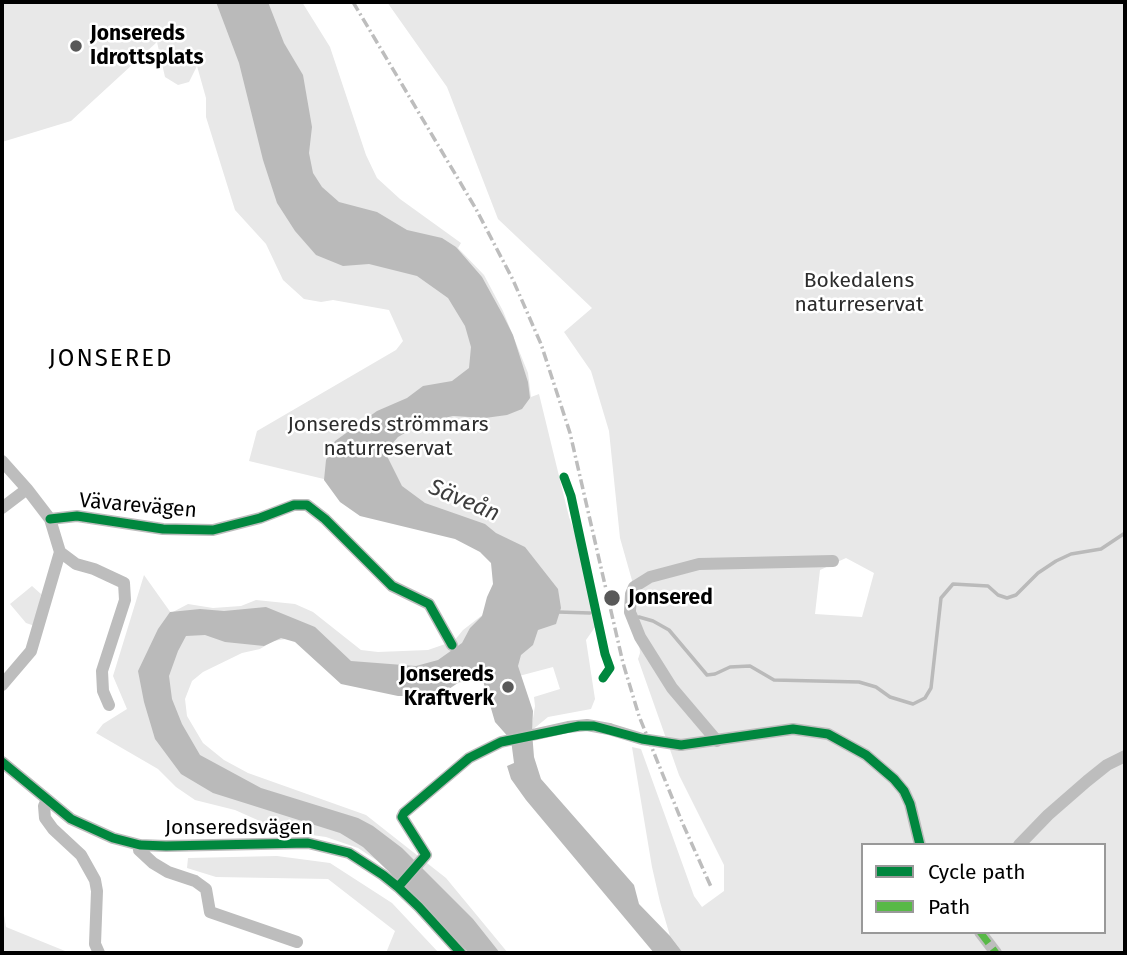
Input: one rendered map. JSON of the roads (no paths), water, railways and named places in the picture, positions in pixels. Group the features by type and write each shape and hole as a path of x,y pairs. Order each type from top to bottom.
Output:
{"street":[{"name":"Vävarevägen","path":"2,461 50,519 60,552"},
{"path":"2,509 27,489"},
{"name":"Vävarevägen","path":"50,519 77,516 163,529 214,530 260,518 294,505 307,505 325,519 392,586 429,604 452,645"},
{"path":"2,685 31,651 60,552 76,564 124,583 125,600 102,671 103,691 109,705"},
{"path":"717,741 672,688 644,644 630,612 634,587 650,578 699,564 833,561"},
{"path":"399,886 426,855 402,817 411,807 469,758 501,742 579,726 610,729 681,745 793,729 828,734 866,755 894,779 910,804 920,843"},
{"path":"1021,843 1087,781 1107,765 1125,756"},
{"name":"Jonseredsvägen","path":"2,762 71,819 113,838 140,845 166,846 309,843 349,853 399,886 461,953"},
{"path":"47,799 44,806 45,818 53,830 80,855 95,880 95,944 99,953"},
{"path":"140,845 139,850 153,863 168,872 195,881 206,889 210,912 297,942"},
{"path":"982,934 996,953"}],"waterway":[{"path":"639,617 669,630 707,675 730,667 750,666 774,680 859,682 876,687 890,697 913,704 925,698 931,688 941,598 953,584 988,586 998,595 1007,598 1016,595 1038,573 1056,561 1071,554 1101,549 1125,533"},
{"path":"558,612 590,613"}],"railway":[{"path":"353,2 476,209 513,280 541,344 570,433 623,663 639,716 712,889"}],"place":[{"name":"Jonsereds Idrottsplats","path":"76,46"},
{"name":"Jonsered","path":"612,598"},
{"name":"Jonsereds Kraftverk","path":"508,687"}],"district":[{"name":"JONSERED","path":"111,359"}],"park label":[{"name":"Bokedalens naturreservat","path":"859,293"},
{"name":"Jonsereds strömmars naturreservat","path":"388,437"}],"water label":[{"name":"Säveån","path":"464,501"}]}
